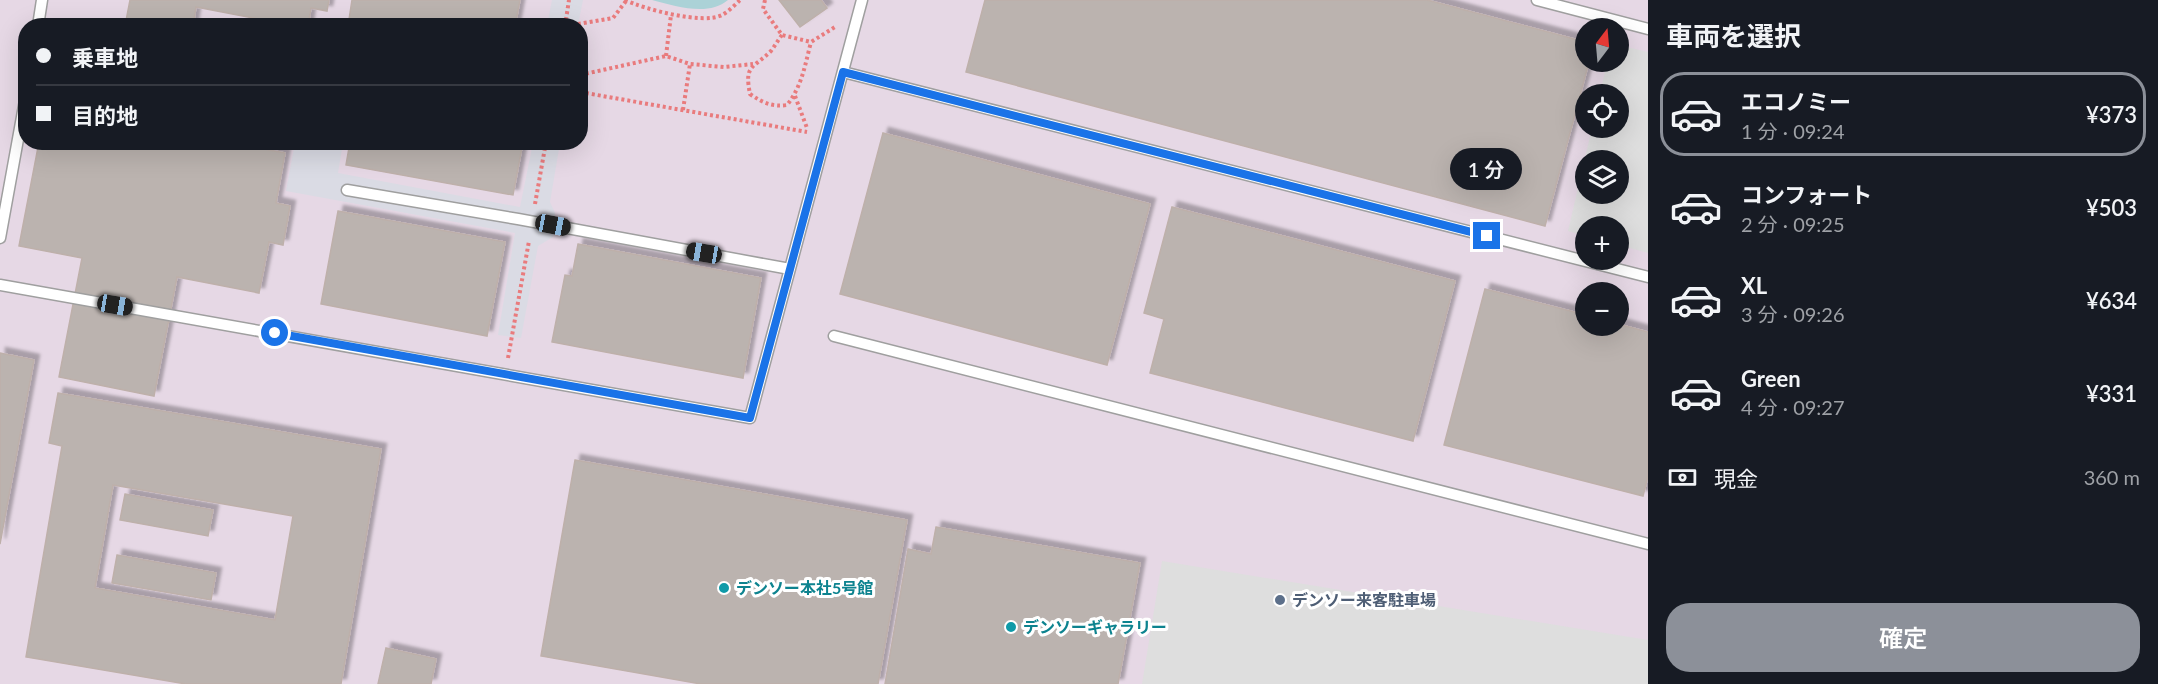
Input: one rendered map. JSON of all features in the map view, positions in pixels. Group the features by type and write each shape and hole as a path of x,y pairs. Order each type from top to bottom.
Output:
{"lane":[{"path":"39,18 42,0"},
{"path":"0,285 750,418 862,0"},
{"path":"1537,0 1648,28"},
{"path":"843,72 1648,277"},
{"path":"0,238 18,138"},
{"path":"347,189 790,269"},
{"path":"834,336 1648,544"}],"path":[{"path":"567,18 569,0"},
{"path":"588,22 613,18 625,0 648,10 696,18 720,17 740,0"},
{"path":"753,64 747,80 750,94 762,103 775,106 787,105 802,80 811,42 782,35 763,9 765,0"},
{"path":"666,56 671,15"},
{"path":"588,73 666,56 690,64 724,67 753,64 771,51 782,35"},
{"path":"682,110 690,64"},
{"path":"588,93 826,136"},
{"path":"795,95 808,132"},
{"path":"505,373 545,150"}],"shaded area":[{"path":"0,0 1648,0 1648,684 0,684"},
{"path":"552,0 583,0 579,18 548,18"},
{"path":"1629,48 1648,52 1648,253 1629,248 1629,216 1575,216 1575,233 1568,231 1575,201 1575,204 1629,204 1629,150 1587,150 1590,138 1629,138 1629,84 1602,84 1605,72 1629,72"},
{"path":"294,150 342,150 338,173 520,207 532,150 559,150 550,202 555,213 553,237 538,246 521,338 498,335 515,233 286,191"},
{"name":"デンソー来客駐車場","path":"1162,561 1648,640 1648,684 1142,684"}],"water":[{"path":"652,0 728,0 711,8 691,9"}],"building":[{"path":"130,0 329,0 327,11 311,8 309,18 253,18 196,7 194,18 127,18"},
{"path":"352,0 520,0 517,18 349,18"},
{"path":"779,0 821,0 827,8 800,27"},
{"path":"985,0 1427,0 1575,39 1575,72 1586,72 1583,84 1575,84 1575,114 1545,226 966,72"},
{"path":"883,133 1150,204 1107,365 840,294"},
{"path":"37,150 270,150 285,153 276,203 290,206 283,245 269,242 259,293 177,277 154,396 59,377 82,258 19,246"},
{"path":"349,150 521,150 513,195 346,165"},
{"path":"1172,207 1455,281 1413,441 1150,373 1164,319 1144,313"},
{"path":"338,211 505,242 487,336 321,304"},
{"path":"578,244 761,278 743,378 552,342 565,275 572,276"},
{"path":"1485,289 1575,312 1575,336 1629,336 1629,327 1648,332 1648,476 1643,496 1444,445"},
{"path":"0,353 34,360 0,544"},
{"path":"58,393 381,449 341,684 186,684 26,657 62,446 49,443","holes":["113,485 293,516 275,620 95,588"]},
{"name":"デンソー本社5号館","path":"575,460 907,520 878,684 701,684 541,656"},
{"path":"125,494 213,510 208,536 120,520"},
{"path":"936,527 1140,563 1118,684 885,684 908,549 931,554"},
{"path":"117,555 216,573 211,600 112,583"},
{"path":"386,648 436,659 431,684 378,684"}],"place":[{"name":"デンソー本社5号館","path":"724,588"},
{"name":"デンソー来客駐車場","path":"1280,600"},
{"name":"デンソーギャラリー","path":"1011,627"}],"route":[{"path":"275,333 750,418 843,72 1487,236"}]}
